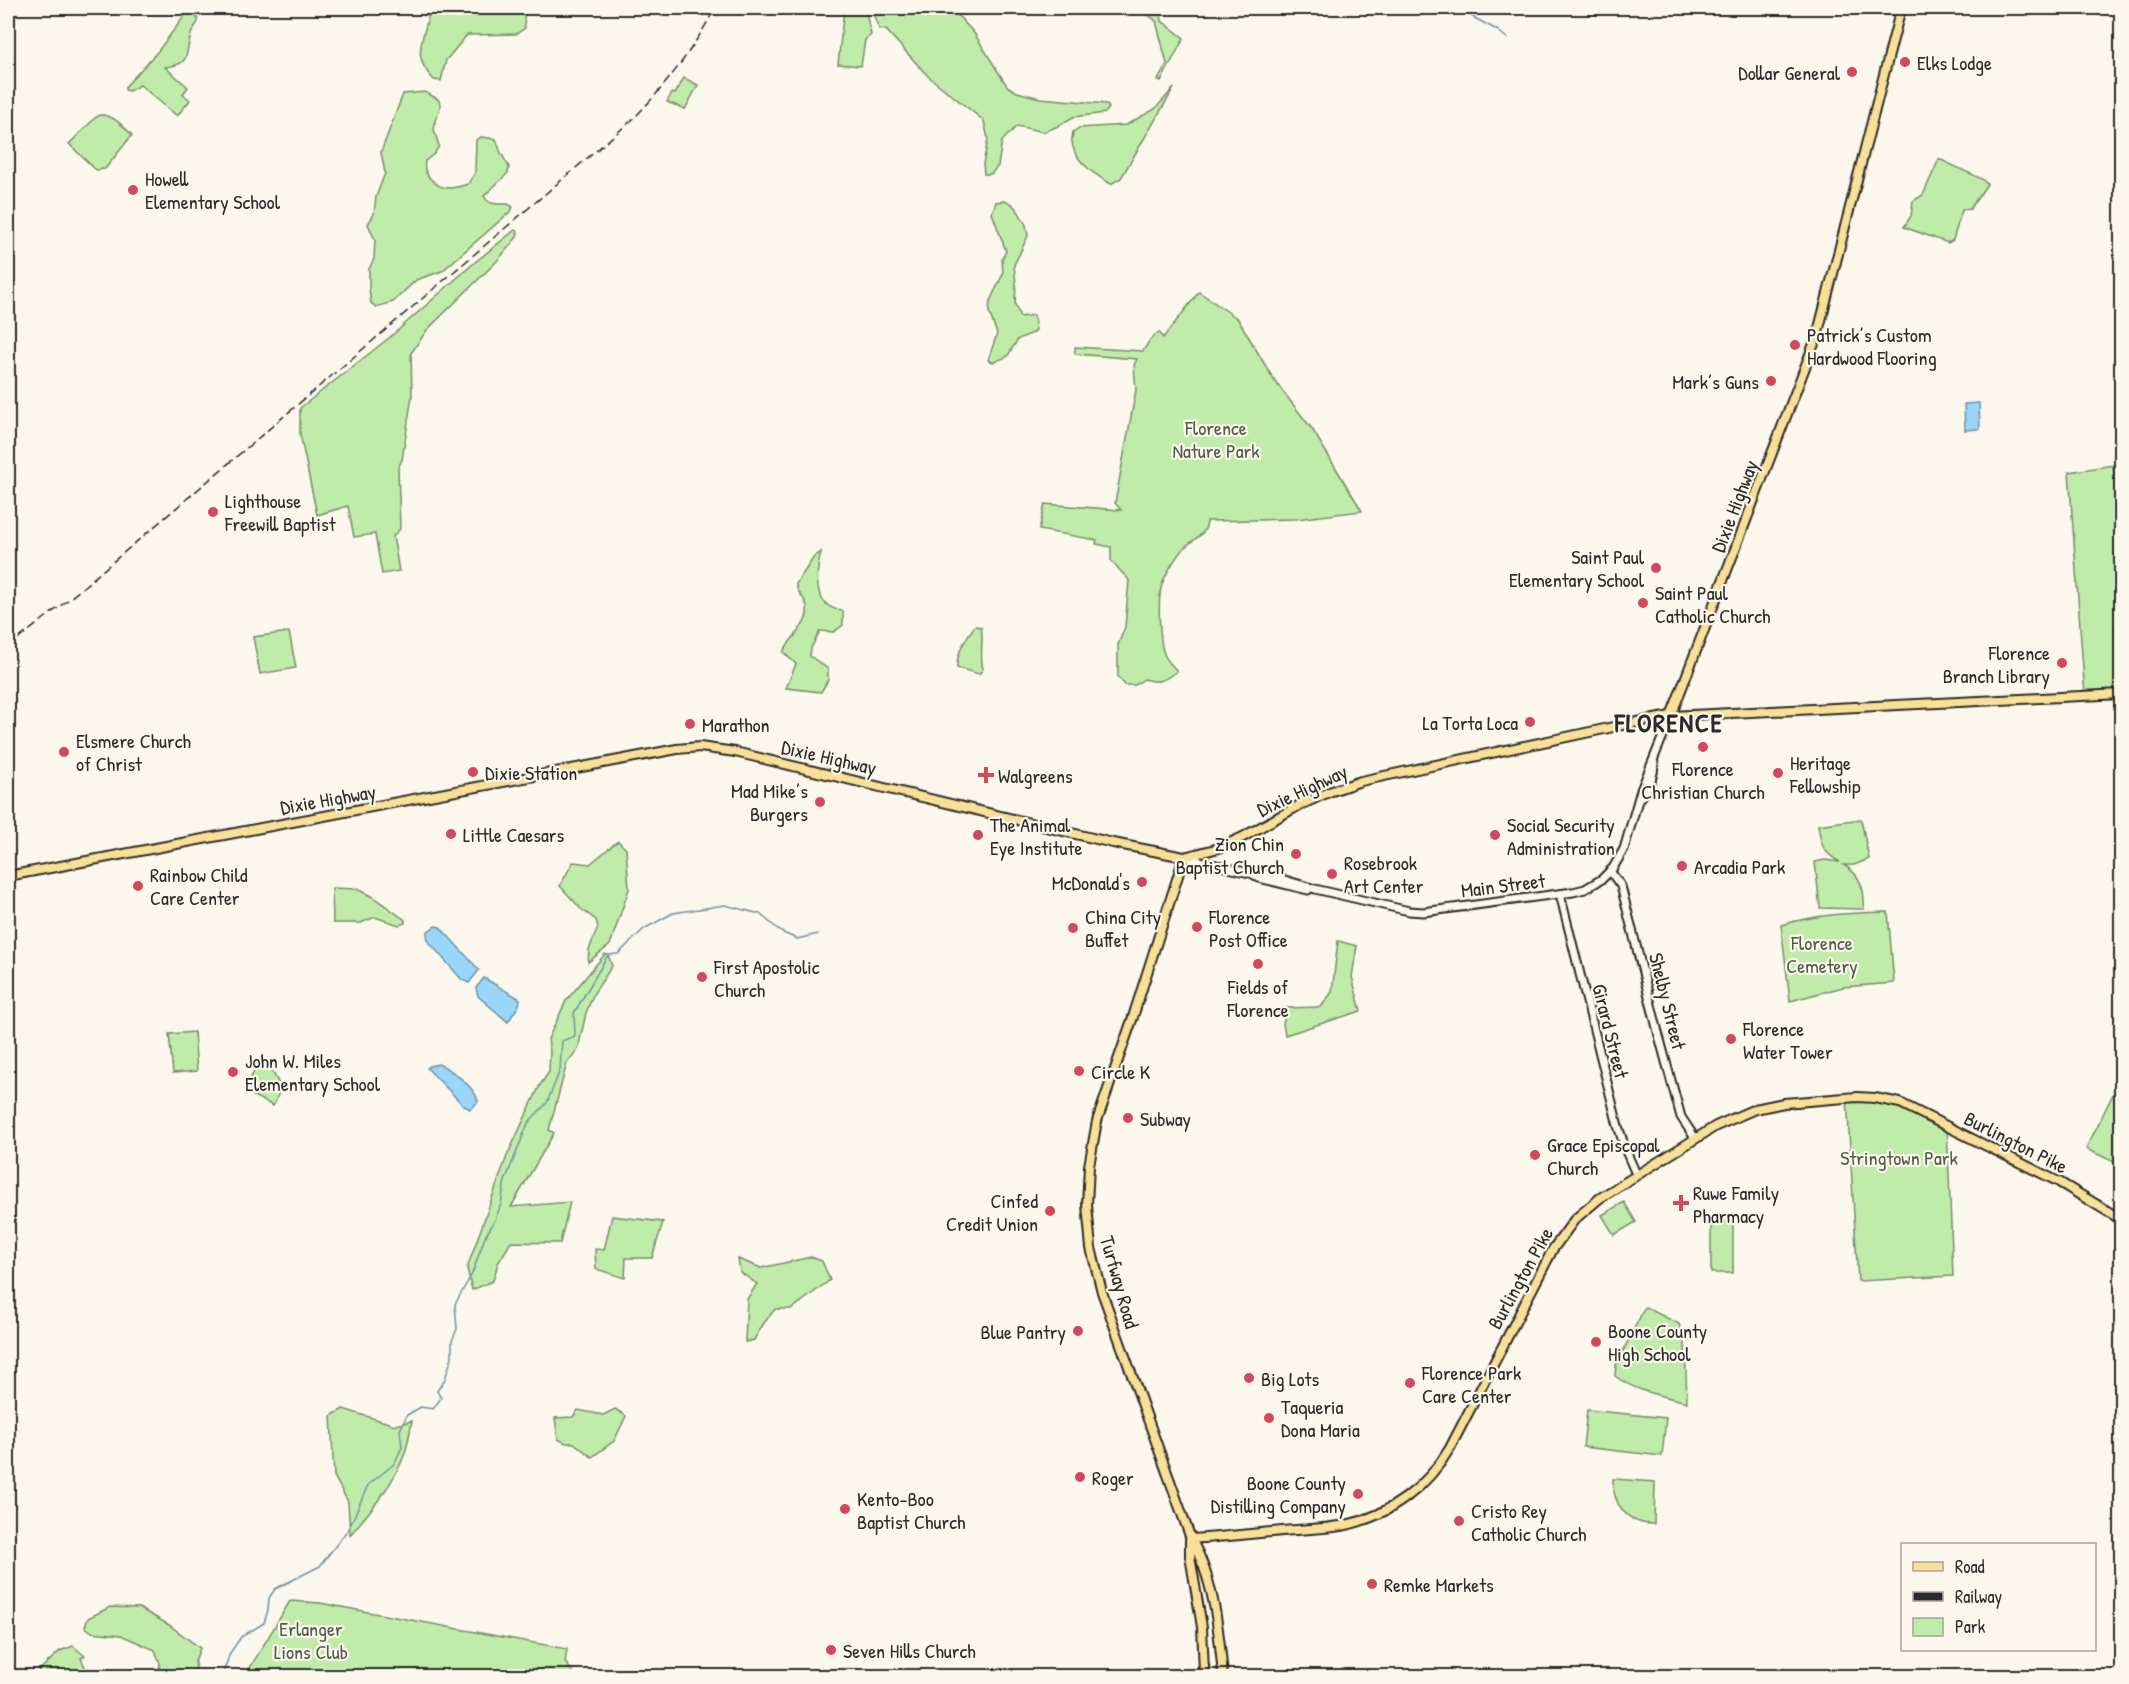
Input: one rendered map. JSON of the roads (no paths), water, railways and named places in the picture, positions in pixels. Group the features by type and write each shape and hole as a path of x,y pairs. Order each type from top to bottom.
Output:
{"main road":[{"name":"Dixie Highway","path":"8,876 677,749 698,747 735,752 1113,843 1184,857 1219,848 1306,802 1361,781 1671,716 1816,336 1900,8"},
{"path":"1671,716 2121,694"},
{"name":"Turfway Road","path":"1184,857 1097,1121 1089,1166 1087,1205 1091,1248 1100,1285 1209,1585 1224,1677"},
{"name":"Burlington Pike","path":"1191,1539 1358,1522 1386,1510 1416,1490 1450,1448 1560,1237 1592,1204 1636,1174 1735,1116 1767,1106 1857,1097 1892,1101 1920,1112 2059,1182 2121,1220"},
{"name":"Turfway Road","path":"1191,1539 1190,1556 1202,1627 1203,1673"}],"street":[{"name":"Main Street","path":"1184,857 1253,874 1281,884 1308,890 1315,889 1408,911 1423,912 1585,889 1598,882 1610,871 1626,844 1641,797 1646,792 1654,771 1654,763 1671,716"},
{"name":"Shelby Street","path":"1610,871 1621,886 1682,1117 1695,1138"},
{"name":"Girard Street","path":"1560,894 1618,1126 1636,1174"}],"water":[{"path":"1979,403 1980,429 1965,430 1964,404"},
{"path":"435,926 440,927 479,970 469,983 462,980 428,941 427,932"},
{"path":"484,978 520,999 519,1005 508,1022 478,996 476,988"},
{"path":"438,1064 456,1074 473,1091 478,1102 470,1109 463,1105 427,1068"}],"waterway":[{"path":"1456,8 1497,30 1508,39"},
{"path":"222,1676 230,1653 241,1637 264,1623 269,1598 275,1589 320,1566 349,1528 368,1485 394,1464 402,1447 400,1430 407,1415 421,1407 433,1409 441,1398 437,1391 445,1379 452,1357 452,1341 457,1329 455,1304 472,1274 485,1237 495,1220 501,1204 505,1181 528,1123 547,1103 560,1070 562,1041 575,1036 574,1013 608,955 618,954 644,929 673,913 725,905 760,914 781,932 797,939 818,934"}],"railway":[{"path":"8,647 68,600 631,121 678,68 715,8"}],"place":[{"name":"Elks Lodge","path":"1905,62"},
{"name":"Dollar General","path":"1852,72"},
{"name":"Howell Elementary School","path":"133,190"},
{"name":"Patrick’s Custom Hardwood Flooring","path":"1795,345"},
{"name":"Mark’s Guns","path":"1771,381"},
{"name":"Lighthouse Freewill Baptist","path":"213,512"},
{"name":"Saint Paul Elementary School","path":"1656,568"},
{"name":"Saint Paul Catholic Church","path":"1643,603"},
{"name":"Florence Branch Library","path":"2062,663"},
{"name":"La Torta Loca","path":"1530,722"},
{"name":"Marathon","path":"690,724"},
{"name":"Florence Christian Church","path":"1703,747"},
{"name":"Elsmere Church of Christ","path":"64,752"},
{"name":"Dixie Station","path":"473,772"},
{"name":"Heritage Fellowship","path":"1778,773"},
{"name":"Walgreens","path":"986,775"},
{"name":"Mad Mike’s Burgers","path":"820,802"},
{"name":"Little Caesars","path":"451,834"},
{"name":"The Animal Eye Institute","path":"978,835"},
{"name":"Social Security Administration","path":"1495,835"},
{"name":"Zion Chin Baptist Church","path":"1296,854"},
{"name":"Arcadia Park","path":"1682,866"},
{"name":"Rosebrook Art Center","path":"1332,874"},
{"name":"McDonald's","path":"1142,882"},
{"name":"Rainbow Child Care Center","path":"138,886"},
{"name":"Florence Post Office","path":"1197,927"},
{"name":"China City Buffet","path":"1073,928"},
{"name":"Fields of Florence","path":"1258,964"},
{"name":"First Apostolic Church","path":"702,977"},
{"name":"Florence Water Tower","path":"1731,1039"},
{"name":"Circle K","path":"1079,1071"},
{"name":"John W. Miles Elementary School","path":"233,1072"},
{"name":"Subway","path":"1128,1118"},
{"name":"Grace Episcopal Church","path":"1535,1155"},
{"name":"Ruwe Family Pharmacy","path":"1681,1203"},
{"name":"Cinfed Credit Union","path":"1050,1211"},
{"name":"Blue Pantry","path":"1078,1331"},
{"name":"Boone County High School","path":"1596,1342"},
{"name":"Big Lots","path":"1249,1378"},
{"name":"Florence Park Care Center","path":"1410,1383"},
{"name":"Taqueria Dona Maria","path":"1269,1418"},
{"name":"Roger","path":"1080,1477"},
{"name":"Boone County Distilling Company","path":"1358,1494"},
{"name":"Kento-Boo Baptist Church","path":"845,1509"},
{"name":"Cristo Rey Catholic Church","path":"1459,1521"},
{"name":"Remke Markets","path":"1372,1584"},
{"name":"Seven Hills Church","path":"831,1650"}],"district":[{"name":"FLORENCE","path":"1669,722"}],"park label":[{"name":"Florence Nature Park","path":"1216,438"},
{"name":"Florence Cemetery","path":"1822,954"},
{"name":"Stringtown Park","path":"1899,1157"},
{"name":"Erlanger Lions Club","path":"311,1640"}]}
